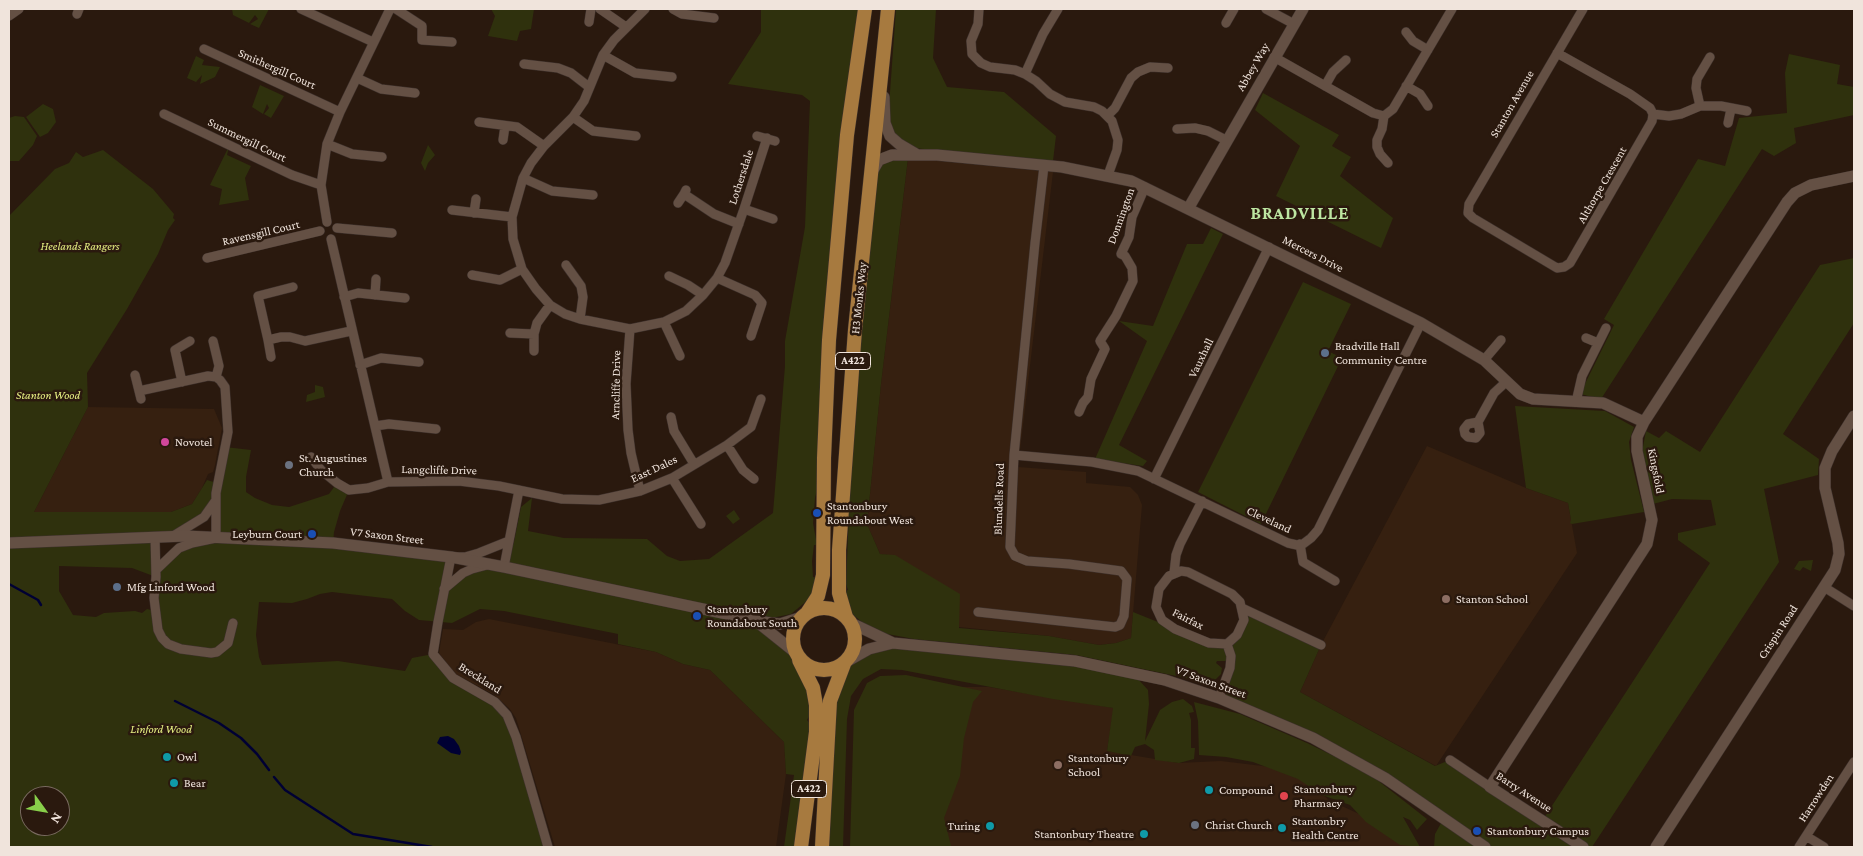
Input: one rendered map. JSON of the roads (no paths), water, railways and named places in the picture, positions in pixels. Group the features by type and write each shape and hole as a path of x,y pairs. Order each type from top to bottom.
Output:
{"main road":[{"name":"A422","path":"823,706 797,655 793,643 793,634 796,624 805,615 818,596 822,581 828,340 847,135 865,9"},
{"name":"H3 Monks Way","path":"849,620 839,594 839,550 856,330 888,9"},
{"path":"805,615 817,608 828,608 838,611 849,620"},
{"name":"A422","path":"822,847 823,706 845,663 853,653 856,643 855,633 849,620"},
{"path":"797,655 808,666 820,671 833,670 845,663"},
{"name":"A422","path":"802,847 822,732"}],"street":[{"path":"9,16 19,9"},
{"path":"301,9 373,42"},
{"path":"327,222 321,185 327,144 340,112 390,9"},
{"path":"396,9 422,26 422,40 452,42"},
{"path":"589,22 591,9"},
{"path":"600,9 626,27"},
{"path":"630,329 580,319 565,314 550,305 522,269 513,239 512,216 523,178 531,163 544,146 573,117 584,101 604,55 626,27 645,9"},
{"path":"673,9 682,14 714,18"},
{"path":"979,9 978,24 971,41 972,54 981,63 990,67 1015,70 1025,74 1057,98 1065,102 1094,107 1108,116 1116,130 1118,140 1117,150 1108,176"},
{"path":"1025,74 1043,34 1058,9"},
{"path":"1226,23 1234,9"},
{"path":"1266,9 1294,24"},
{"name":"Abbey Way","path":"1188,209 1303,9"},
{"path":"1388,163 1380,154 1376,140 1382,129 1384,116 1393,109 1452,9"},
{"name":"Stanton Avenue","path":"1468,213 1469,204 1583,9"},
{"path":"1406,32 1413,41 1428,50"},
{"name":"Smithergill Court","path":"204,49 340,112"},
{"path":"1557,53 1630,94 1650,108 1653,114 1669,116 1681,114 1700,106 1747,111"},
{"path":"604,55 635,72 672,77"},
{"path":"1274,57 1373,114 1384,116"},
{"path":"1700,106 1696,88 1697,79 1710,57"},
{"path":"1325,86 1334,72 1346,60"},
{"path":"524,64 558,68 571,73 589,87"},
{"path":"1108,116 1115,108 1131,78 1138,72 1150,67 1168,68"},
{"path":"882,68 885,123 890,136 899,144 918,155"},
{"path":"357,78 380,90 415,93"},
{"path":"1406,86 1420,94 1428,106"},
{"path":"1728,123 1732,108"},
{"name":"Summergill Court","path":"164,114 292,175 321,185"},
{"name":"Althorpe Crescent","path":"1468,213 1473,218 1557,268 1564,267 1570,263 1593,225 1652,121 1653,114"},
{"path":"573,117 592,131 636,136"},
{"path":"479,122 517,127 544,146"},
{"path":"503,140 505,126"},
{"path":"1177,129 1194,128 1208,131 1226,140"},
{"name":"Lothersdale","path":"630,329 664,322 686,311 717,278 725,263 771,139 757,136"},
{"path":"327,144 352,154 382,157"},
{"name":"Mercers Drive","path":"872,172 879,160 892,155 937,155 1044,166 1131,181 1269,247 1471,350 1520,394 1533,399 1603,403 1644,422"},
{"name":"Blundells Road","path":"978,612 1115,627 1120,624 1124,616 1127,579 1121,571 1027,561 1015,556 1010,548 1014,455 1044,166"},
{"name":"Kingsfold","path":"1490,787 1647,544 1652,520 1637,451 1638,437 1644,422 1794,193 1811,185 1854,176"},
{"path":"523,178 552,191 593,195"},
{"name":"Donnington","path":"1079,412 1088,397 1091,379 1105,349 1100,341 1116,316 1133,281 1132,268 1125,256 1117,252 1129,237 1132,217 1145,187"},
{"path":"678,203 685,192 714,214 739,224"},
{"path":"474,213 476,199"},
{"path":"744,209 773,219"},
{"path":"452,210 512,216"},
{"path":"327,222 334,223 337,228 335,236 331,238 325,238 320,231 321,226 327,222"},
{"path":"337,228 392,233"},
{"name":"Ravensgill Court","path":"207,258 320,231"},
{"name":"Langcliffe Drive","path":"331,238 351,331 388,482"},
{"name":"Vauxhall","path":"1154,479 1269,247"},
{"path":"566,265 581,286 583,297 580,319"},
{"path":"472,275 500,280 522,269"},
{"path":"668,276 688,285 703,295"},
{"path":"717,278 755,295 762,303 752,336"},
{"path":"375,295 376,279"},
{"path":"271,357 258,296 293,287"},
{"path":"344,297 358,294 405,298"},
{"path":"534,351 534,334 537,323 550,305"},
{"path":"664,322 680,356"},
{"name":"Cleveland","path":"1014,455 1113,465 1138,471 1288,543 1300,544 1311,538 1318,530 1421,323"},
{"path":"1576,402 1582,376 1606,328"},
{"name":"Arncliffe Drive","path":"630,329 626,384 628,430 640,491"},
{"path":"268,340 290,337 305,341 351,331"},
{"path":"510,333 534,334"},
{"path":"1586,338 1598,343"},
{"path":"1484,360 1501,340"},
{"path":"182,382 175,350 190,341"},
{"path":"213,341 219,366 216,377"},
{"path":"360,365 381,358 419,362"},
{"path":"135,376 140,395 208,376 216,377 225,387 228,432 217,483 216,538 179,548 156,570"},
{"path":"1478,422 1494,393 1506,382"},
{"name":"East Dales","path":"519,490 562,499 599,500 640,491 672,478 727,445 751,427 761,399"},
{"name":"Crispin Road","path":"1656,847 1835,570 1839,554 1838,543 1825,488 1824,468 1832,451 1854,416"},
{"path":"671,417 674,431 694,464"},
{"path":"375,426 389,424 436,429"},
{"path":"727,445 743,470 754,479"},
{"name":"Langcliffe Drive","path":"311,457 320,470 349,490 368,488 388,482 459,481 519,490"},
{"path":"672,478 701,524"},
{"path":"504,567 519,490"},
{"path":"171,537 204,517 216,500"},
{"name":"Fairfax","path":"1202,501 1180,544 1176,555 1174,573 1169,576 1159,589 1156,607 1162,620 1176,629 1209,643 1227,644"},
{"path":"155,537 156,570 154,598 158,630 162,638 168,644 181,649 225,653 233,623"},
{"name":"V7 Saxon Street","path":"9,543 171,537 279,540 381,548 451,557 504,567 752,620 780,624 805,615"},
{"path":"451,557 465,557 479,553 509,540"},
{"path":"1300,544 1303,562 1335,581"},
{"name":"Breckland","path":"451,557 433,654 453,678 495,702 507,715 516,737 548,847"},
{"path":"444,589 464,573 489,565"},
{"path":"1174,573 1188,572 1232,594 1240,602 1244,620 1237,635 1227,644 1231,656 1230,668 1219,698"},
{"path":"1824,587 1854,606"},
{"path":"1242,608 1321,645"},
{"name":"V7 Saxon Street","path":"752,620 797,655"},
{"name":"V7 Saxon Street","path":"849,620 893,643"},
{"path":"181,649 184,638"},
{"name":"V7 Saxon Street","path":"845,663 869,649 893,643 1075,661 1176,683 1205,692 1312,738 1385,778 1485,847"},
{"name":"Barry Avenue","path":"1450,760 1583,847"},
{"name":"Harrowden","path":"1798,847 1854,762"},
{"path":"1806,836 1824,847"}],"waterway":[{"path":"9,584 38,600 41,605"},
{"path":"175,701 219,723 241,738 257,754 269,770"},
{"path":"274,777 285,790 353,834 432,847"}],"place":[{"name":"Bradville Hall Community Centre","path":"1325,353"},
{"name":"Novotel","path":"165,442"},
{"name":"St. Augustines Church","path":"289,465"},
{"name":"Stantonbury Roundabout West","path":"817,513"},
{"name":"Leyburn Court","path":"312,534"},
{"name":"Mfg Linford Wood","path":"117,587"},
{"name":"Stanton School","path":"1446,599"},
{"name":"Stantonbury Roundabout South","path":"697,616"},
{"name":"Owl","path":"167,757"},
{"name":"Stantonbury School","path":"1058,765"},
{"name":"Bear","path":"174,783"},
{"name":"Compound","path":"1209,790"},
{"name":"Stantonbury Pharmacy","path":"1284,796"},
{"name":"Christ Church","path":"1195,825"},
{"name":"Turing","path":"990,826"},
{"name":"Stantonbry Health Centre","path":"1282,828"},
{"name":"Stantonbury Campus","path":"1477,831"},
{"name":"Stantonbury Theatre","path":"1144,834"}],"district":[{"name":"BRADVILLE","path":"1300,213"}],"park label":[{"name":"Heelands Rangers","path":"80,246"},
{"name":"Stanton Wood","path":"48,395"},
{"name":"Linford Wood","path":"161,729"}]}
